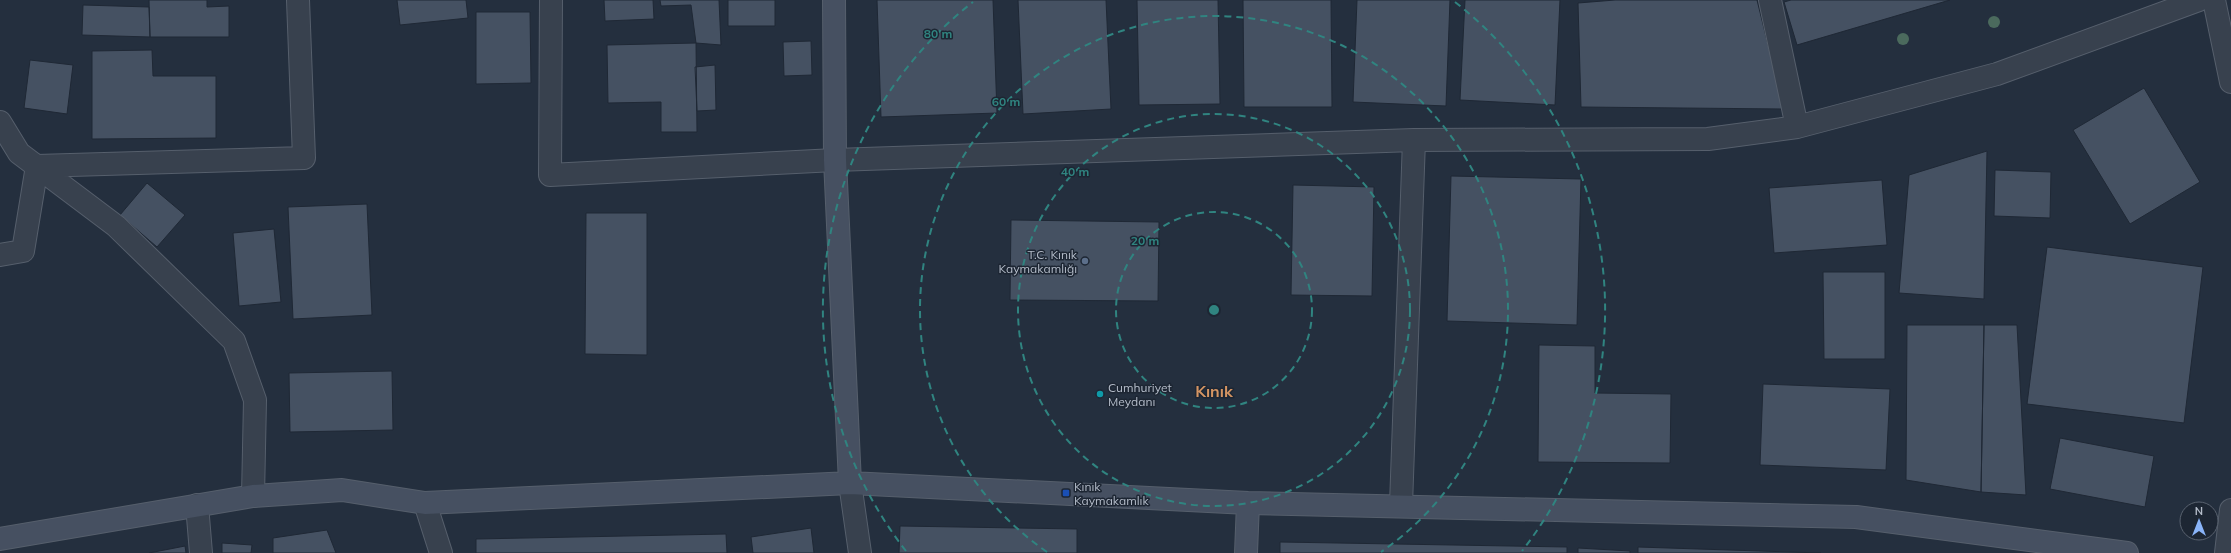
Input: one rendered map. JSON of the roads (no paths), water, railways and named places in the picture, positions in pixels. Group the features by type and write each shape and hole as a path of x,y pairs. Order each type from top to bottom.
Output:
{"main road":[{"path":"834,0 835,160 850,483"},
{"path":"0,540 253,496 342,490 425,503 850,483 1248,503 1856,517 2127,553"},
{"path":"1246,553 1248,503"}],"street":[{"path":"37,166 304,158 298,0"},
{"path":"551,0 550,175 835,160 1414,140 1708,139 1796,127 1997,74 2199,0"},
{"path":"1770,0 1796,127"},
{"path":"2214,0 2231,82"},
{"path":"0,122 19,153 116,226 234,341 255,400 253,496"},
{"path":"1401,506 1414,140"},
{"path":"0,255 23,251 37,166"},
{"path":"850,483 860,553"},
{"path":"425,503 441,553"},
{"path":"197,506 201,553"},
{"path":"2226,553 2231,510"}],"place":[{"name":"T.C. Kınık Kaymakamlığı","path":"1085,261"},
{"name":"Cumhuriyet Meydanı","path":"1100,394"},
{"name":"Kınık Kaymakamlık","path":"1066,493"}],"district":[{"name":"Kınık","path":"1214,391"}]}
